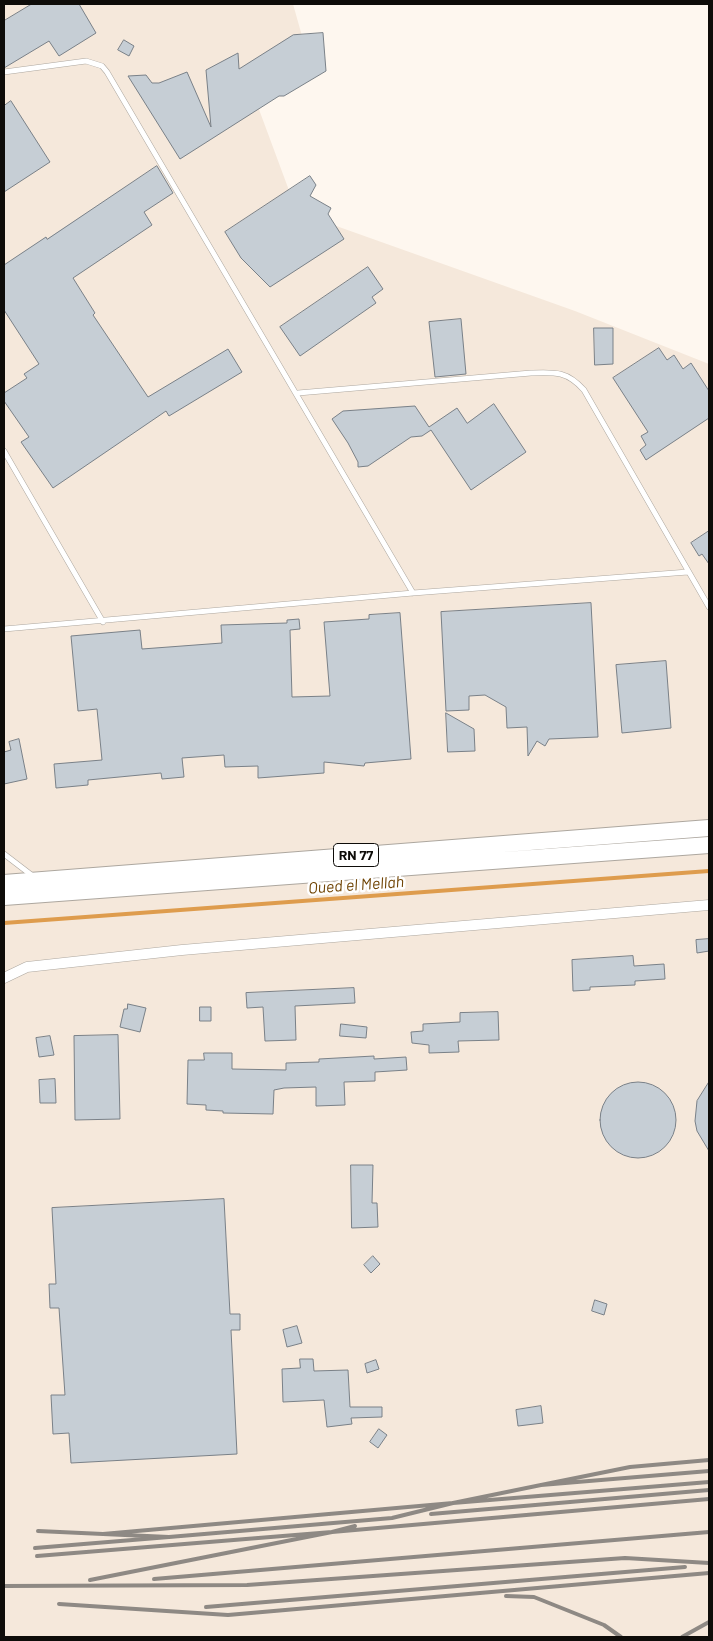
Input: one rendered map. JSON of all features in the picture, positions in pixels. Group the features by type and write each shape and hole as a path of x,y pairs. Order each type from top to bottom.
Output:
{"main road":[{"name":"RN 77","path":"4,883 709,828"},
{"name":"RN 77","path":"4,897 709,845"}],"street":[{"path":"4,978 27,967 172,951 709,905"}],"lane":[{"path":"4,72 86,61 102,66 107,72 298,393 413,593"},
{"path":"298,393 531,373 555,372 573,378 584,390 709,607"},
{"path":"4,451 103,622"},
{"path":"4,629 103,622 413,593 688,572"},
{"path":"4,854 38,880"}],"shaded area":[{"path":"4,4 293,4 311,68 257,104 297,212 575,311 709,364 709,1637 4,1637"}],"building":[{"path":"32,4 79,4 96,33 59,56 49,41 4,68 4,21"},
{"path":"323,33 326,71 284,96 279,96 180,159 128,76 146,75 152,83 159,83 187,72 211,127 206,70 238,53 239,69 293,35"},
{"path":"124,40 134,46 129,56 118,50"},
{"path":"11,101 50,162 4,192 4,106"},
{"path":"157,166 173,193 144,212 152,225 73,278 95,313 93,315 148,397 228,349 242,372 169,416 166,411 53,488 21,442 29,437 4,401 4,393 27,378 24,374 39,364 4,310 4,265 46,237 47,239"},
{"path":"310,176 316,185 310,196 331,208 328,214 344,239 270,287 241,258 225,232"},
{"path":"368,267 383,289 372,297 376,303 300,356 280,327"},
{"path":"461,319 466,374 435,377 429,322"},
{"path":"594,328 613,328 613,364 595,365"},
{"path":"659,348 667,360 674,355 683,369 691,363 709,391 709,418 646,460 640,450 646,445 641,436 648,432 613,378"},
{"path":"494,404 526,452 471,490 431,430 422,436 411,437 368,466 358,467 358,462 348,443 332,419 343,411 415,406 429,427 457,408 467,423"},
{"path":"709,531 709,564 702,554 699,556 691,543"},
{"path":"591,603 598,737 549,739 545,746 537,741 528,756 527,727 507,728 506,707 485,695 469,696 469,710 446,711 441,612"},
{"path":"400,613 411,759 365,763 364,766 324,762 324,773 258,778 258,766 225,767 224,755 182,758 184,777 162,779 161,773 88,780 88,785 56,788 54,764 102,760 97,709 78,711 71,636 140,630 142,649 222,643 221,625 287,623 287,620 299,619 300,629 290,630 292,697 330,696 324,622 369,619 369,615"},
{"path":"666,661 671,728 622,733 616,665"},
{"path":"446,713 474,729 475,751 448,752"},
{"path":"19,739 27,779 4,784 4,752 11,750 9,742"},
{"path":"709,939 709,951 697,953 696,940"},
{"path":"633,956 634,966 664,964 665,979 635,981 635,985 590,987 590,990 573,991 572,960"},
{"path":"354,988 355,1003 295,1006 296,1040 265,1041 263,1007 247,1008 246,993"},
{"path":"128,1004 146,1008 140,1032 120,1027 124,1009 127,1009"},
{"path":"200,1007 211,1007 211,1021 200,1021"},
{"path":"498,1012 499,1040 458,1041 459,1052 429,1053 429,1045 412,1043 411,1032 423,1031 423,1024 460,1022 460,1013"},
{"path":"341,1024 367,1027 366,1038 340,1036"},
{"path":"118,1035 120,1119 75,1120 74,1036"},
{"path":"50,1036 54,1055 39,1057 36,1038"},
{"path":"204,1053 232,1053 232,1069 286,1070 286,1063 319,1062 319,1059 374,1056 374,1059 406,1057 407,1070 375,1072 375,1081 344,1082 345,1105 316,1106 316,1087 284,1088 274,1090 273,1114 223,1113 223,1111 206,1110 206,1105 187,1104 188,1060 204,1060"},
{"path":"55,1079 56,1103 40,1103 39,1080"},
{"path":"638,1082 652,1085 665,1093 673,1106 676,1120 673,1134 665,1147 652,1155 638,1158 624,1155 611,1147 603,1134 600,1120 603,1106 611,1093 624,1085"},
{"path":"709,1082 709,1151 697,1131 695,1121 697,1101"},
{"path":"351,1165 373,1165 372,1203 377,1203 378,1227 352,1228"},
{"path":"224,1199 230,1314 240,1314 240,1330 231,1330 237,1454 71,1463 69,1433 53,1434 51,1395 65,1395 59,1308 50,1308 49,1284 56,1284 52,1208"},
{"path":"373,1256 380,1264 371,1273 364,1265"},
{"path":"595,1300 607,1304 604,1315 592,1311"},
{"path":"297,1326 302,1343 287,1347 283,1330"},
{"path":"300,1359 313,1359 314,1371 348,1370 350,1407 382,1407 382,1417 351,1418 352,1424 327,1427 324,1400 283,1402 282,1369 300,1368"},
{"path":"376,1360 379,1369 367,1373 365,1364"},
{"path":"541,1406 543,1423 518,1426 516,1410"},
{"path":"379,1429 387,1435 378,1448 370,1442"}],"waterway":[{"name":"Oued el Mellah","path":"4,923 709,871"}],"railway":[{"path":"709,1460 630,1467 541,1485 709,1471"},
{"path":"541,1485 453,1503 709,1482"},
{"path":"431,1514 709,1490"},
{"path":"355,1526 332,1532 709,1499"},
{"path":"35,1548 169,1537 103,1534 453,1503 392,1518 169,1537"},
{"path":"38,1531 103,1534"},
{"path":"37,1556 332,1532 90,1580"},
{"path":"154,1579 709,1532"},
{"path":"4,1586 247,1585 625,1558 709,1563"},
{"path":"206,1607 685,1567"},
{"path":"59,1604 228,1615 709,1573"},
{"path":"506,1596 534,1597 604,1625 621,1637"},
{"path":"682,1637 709,1622"}]}
